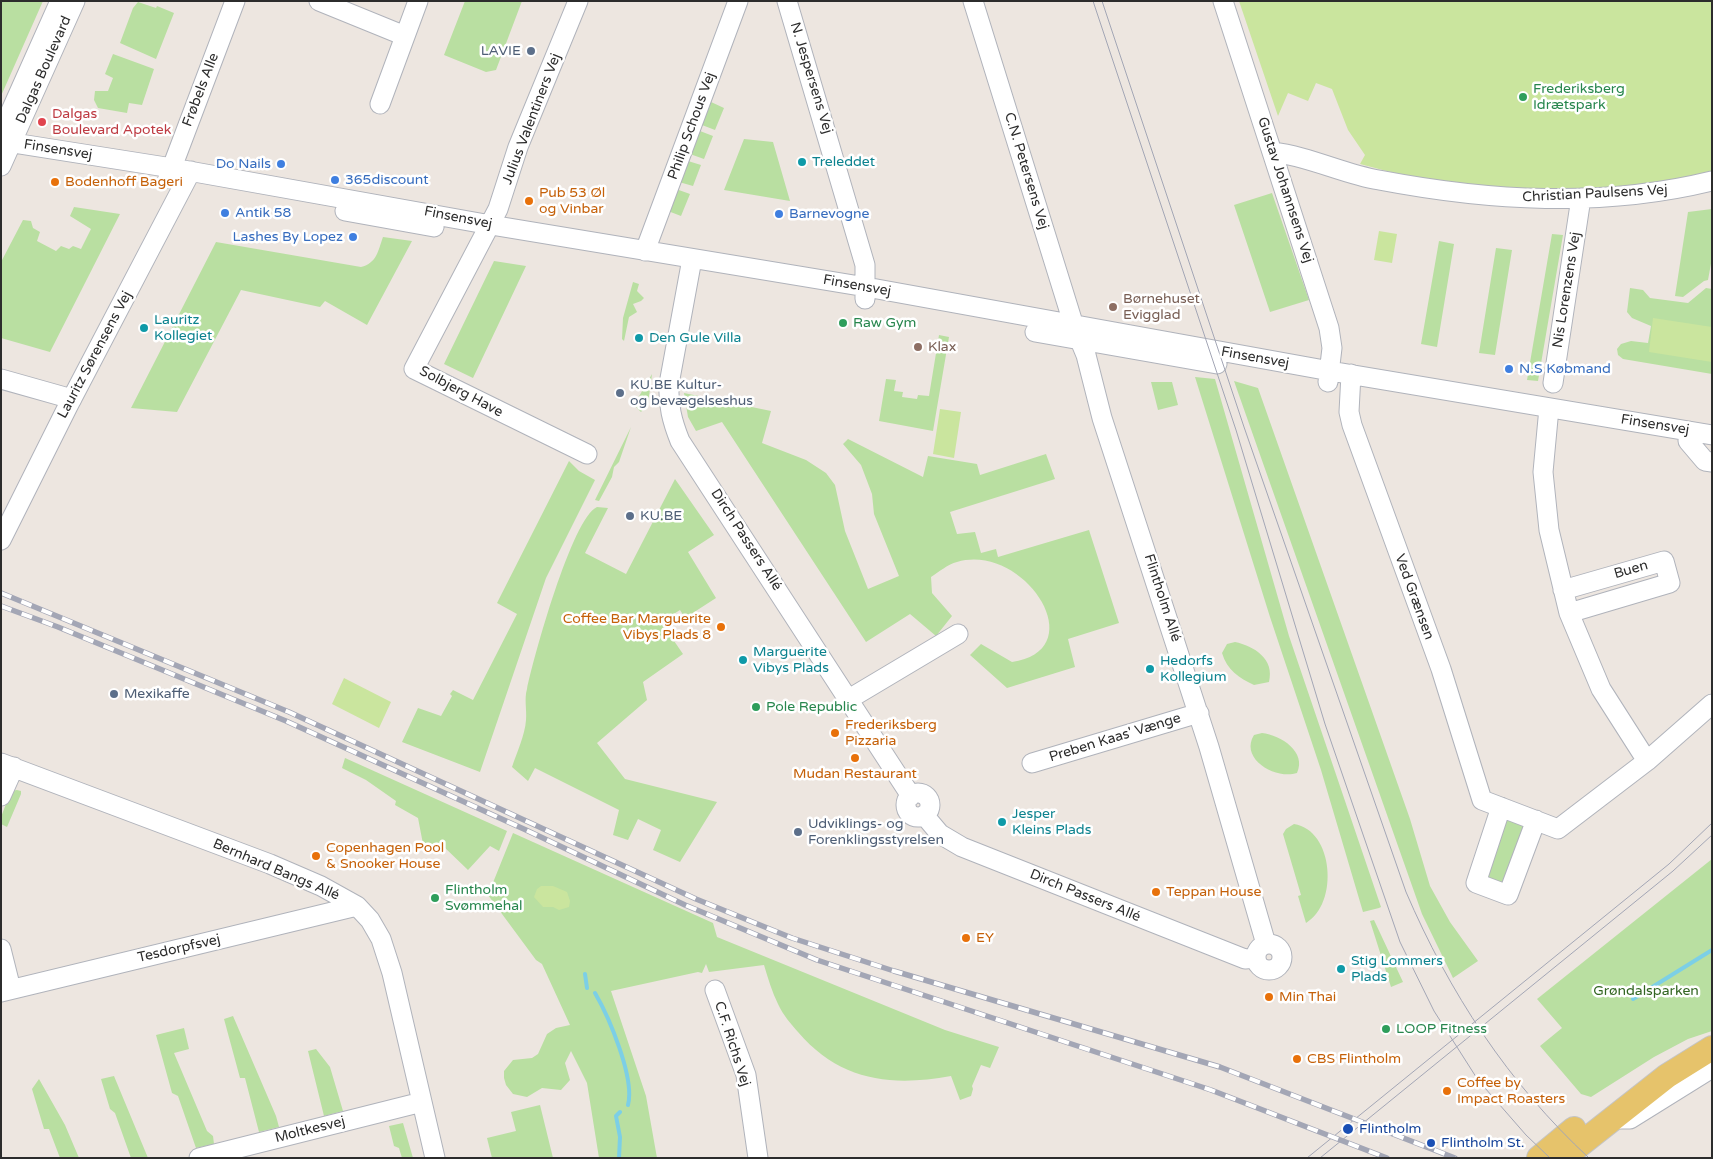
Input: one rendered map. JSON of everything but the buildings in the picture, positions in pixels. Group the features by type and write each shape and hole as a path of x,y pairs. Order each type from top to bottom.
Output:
{"main road":[{"path":"1564,1158 1667,1076 1712,1048"},
{"path":"1539,1158 1609,1102 1667,1076"}],"street":[{"name":"Dalgas Boulevard","path":"4,148 60,1"},
{"name":"Dalgas Boulevard","path":"4,148 75,1"},
{"name":"Frøbels Alle","path":"179,175 235,1"},
{"path":"319,1 405,36"},
{"path":"380,104 418,1"},
{"name":"Julius Valentiners Vej","path":"488,231 498,209 518,147 578,1"},
{"name":"Philip Schous Vej","path":"645,251 738,1"},
{"name":"N. Jespersens Vej","path":"787,1 865,265 865,294"},
{"name":"C.N. Petersens Vej","path":"973,1 1076,333"},
{"name":"Gustav Johannsens Vej","path":"1223,1 1329,328 1332,348 1329,376"},
{"name":"Finsensvej","path":"4,148 179,175 488,231 865,294 1076,333 1688,436 1712,444"},
{"name":"Christian Paulsens Vej","path":"1272,152 1290,154 1376,180 1466,195 1524,200 1581,198 1680,189 1712,181"},
{"name":"Lauritz Sørensens Vej","path":"1,540 72,399 179,175"},
{"name":"Nis Lorenzens Vej","path":"1552,383 1581,198"},
{"name":"Finsensvej","path":"488,231 645,251 691,265"},
{"name":"Solbjerg Have","path":"488,231 414,369 588,454"},
{"name":"Dirch Passers Allé","path":"691,265 669,384 668,402 672,421 680,441 911,796 906,804 908,812 917,817 924,815 940,834 962,846 1245,959 1261,951"},
{"name":"Flintholm Allé","path":"1076,333 1086,356 1102,418 1198,713 1261,951"},
{"path":"1,379 72,399"},
{"name":"Ved Grænsen","path":"1350,380 1349,412 1352,424 1440,669 1482,800 1558,829 1647,761 1712,704"},
{"path":"1549,413 1543,472 1549,530 1569,613 1601,689 1647,761"},
{"name":"Finsensvej","path":"1688,436 1712,435"},
{"name":"Finsensvej","path":"1688,436 1705,461 1712,462"},
{"name":"Buen","path":"1563,590 1664,561 1670,583 1569,613"},
{"path":"849,699 958,634"},
{"name":"Preben Kaas' Vænge","path":"1032,763 1198,713"},
{"path":"1,796 7,765"},
{"name":"Bernhard Bangs Allé","path":"7,765 270,864 321,886 357,906 370,920 381,939 392,973 436,1158"},
{"path":"1501,807 1476,883 1508,894 1536,820"},
{"name":"Tesdorpfsvej","path":"6,991 357,906"},
{"path":"1,949 6,991"},
{"name":"C.F. Richs Vej","path":"715,990 746,1075 758,1158"},
{"path":"1611,1120 1630,1119 1712,1068"},
{"name":"Moltkesvej","path":"199,1158 422,1102"}],"green space":[{"path":"1,1 43,1 1,96"},
{"path":"465,1 522,1 496,70 486,72 444,55"},
{"name":"Frederiksberg Idrætspark","path":"1239,1 1712,1 1712,172 1622,188 1586,192 1541,192 1437,181 1360,164 1365,155 1348,130 1332,89 1316,83 1308,101 1288,93 1278,116"},
{"path":"138,2 156,8 157,6 174,13 156,59 120,43 133,8"},
{"path":"113,54 154,69 142,105 129,103 127,113 98,108 94,100 95,91 108,91 113,78 105,74"},
{"path":"711,102 724,108 715,130 702,125"},
{"path":"700,131 713,136 704,159 690,154"},
{"path":"744,139 773,142 790,201 724,190"},
{"path":"688,161 701,165 693,186 679,182"},
{"path":"676,189 690,194 681,216 668,211"},
{"path":"1272,193 1309,300 1270,312 1234,205"},
{"path":"74,207 120,214 50,352 1,338 1,262 23,220 31,221 33,228 40,232 37,241 56,251 61,246 69,249 73,246 81,249 91,229 70,216"},
{"path":"1712,209 1712,258 1708,280 1683,297 1675,296 1688,212"},
{"path":"1379,231 1397,234 1392,263 1374,260"},
{"path":"1552,234 1563,235 1538,381 1527,380"},
{"path":"383,237 412,241 367,325 325,301 320,307 241,290 177,412 131,408 216,242 361,267 374,259"},
{"path":"1439,241 1454,244 1437,347 1421,344"},
{"path":"1496,248 1512,250 1495,355 1479,353"},
{"path":"494,261 526,266 473,378 444,364"},
{"path":"633,282 639,284 637,291 644,298 633,304 637,312 629,317 624,341 622,339 623,318"},
{"path":"1630,288 1643,290 1650,298 1688,303 1706,288 1712,289 1712,374 1623,359 1618,355 1617,349 1621,344 1631,341 1648,343 1651,326 1632,318 1627,312"},
{"path":"1653,318 1712,327 1712,362 1649,352"},
{"path":"939,335 949,337 933,431 879,421 886,379 896,380 894,391 903,392 902,397 917,399 918,395 929,396"},
{"path":"652,374 648,404 641,412 634,405"},
{"path":"1195,377 1215,379 1289,636 1381,907 1379,908 1363,912 1321,770 1270,617"},
{"path":"1234,381 1258,388 1410,819 1430,886 1450,922 1478,961 1453,978 1422,914"},
{"path":"1151,382 1172,382 1178,405 1158,410"},
{"path":"684,393 771,411 762,443 806,460 826,473 835,485 845,531 868,589 899,576 874,514 872,494 861,465 843,444 848,439 923,477 928,456 977,464 980,475 1046,454 1055,479 950,512 957,534 975,532 981,553 996,549 998,557 1089,530 1119,623 1068,639 1075,667 1007,688 970,655 981,644 1012,662 1036,653 1048,638 1049,620 1041,600 1026,582 1006,568 982,560 954,563 931,577 932,593 952,616 936,636 910,614 866,642 722,422 696,431 688,417"},
{"path":"940,409 961,412 954,458 933,454"},
{"path":"631,427 619,462 614,467 612,477 599,501 595,500"},
{"path":"569,461 579,471 595,480 546,578 480,772 402,742 418,708 441,716 452,696 450,694 453,690 473,700 517,614 497,603"},
{"path":"675,479 714,535 688,552 716,598 685,618 680,610 661,622 683,654 643,682 647,700 597,743 625,779 717,802 680,862 653,850 661,830 638,819 628,840 613,835 619,810 535,768 528,781 512,767 524,732 526,693 537,649 565,562 576,536 587,517 597,507 608,508 585,553 626,574"},
{"path":"1235,642 1256,650 1266,660 1270,674 1269,682 1254,685 1230,669 1222,653 1227,644"},
{"path":"344,678 391,702 379,728 332,704"},
{"path":"1262,733 1277,737 1290,746 1298,758 1297,773 1279,773 1270,770 1262,766 1255,759 1251,752 1251,744 1254,735"},
{"path":"345,758 507,831 499,851 490,846 468,870 442,845 423,844 418,818 395,805 396,801 366,780 342,768"},
{"path":"11,791 21,791 21,794 7,827 1,824 1,817"},
{"path":"1506,818 1525,825 1507,884 1501,886 1484,875"},
{"path":"1294,824 1307,829 1317,839 1324,853 1327,869 1327,885 1324,900 1317,914 1306,923 1298,896 1301,895 1283,834 1286,829"},
{"path":"513,833 713,923 717,937 945,1030 999,1047 990,1068 981,1065 972,1086 971,1096 960,1100 951,1076 908,1081 887,1080 849,1070 831,1061 814,1048 790,1023 776,999 764,965 709,972 706,964 702,973 698,972 611,991 646,1096 657,1158 599,1158 587,1083 571,1051 565,1063 570,1080 561,1090 542,1088 527,1097 513,1094 506,1085 504,1078 504,1071 513,1060 532,1058 538,1054 547,1034 556,1028 570,1025 542,964 536,960 488,895"},
{"name":"Grøndalsparken","path":"1712,859 1712,1031 1688,1039 1654,1057 1591,1097 1581,1094 1540,1046 1562,1028 1537,999"},
{"path":"541,886 553,886 567,892 570,901 569,907 559,910 553,907 543,907 534,897 537,889"},
{"path":"1374,920 1403,982 1391,987 1370,921"},
{"path":"233,1016 279,1127 259,1132 245,1078 240,1078 224,1019"},
{"path":"184,1028 189,1049 174,1053 207,1131 213,1136 214,1144 196,1148 178,1096 172,1093 156,1035"},
{"path":"316,1049 330,1067 343,1111 324,1116 308,1051"},
{"path":"114,1076 148,1158 131,1158 115,1113 110,1109 101,1079"},
{"path":"39,1079 65,1125 79,1158 60,1158 49,1129 44,1129 32,1089"},
{"path":"540,1105 553,1158 492,1158 487,1138 516,1131 511,1112"},
{"path":"403,1123 413,1158 402,1158 399,1148 394,1146 389,1126"}],"waterway":[{"path":"1633,999 1712,950"},
{"path":"585,974 587,988"},
{"path":"595,993 607,1017 624,1064 628,1079 628,1105"},
{"path":"619,1158 620,1137 616,1116 620,1112"}],"tram line":[{"path":"1093,1 1236,430 1325,724 1400,942 1434,1011 1478,1080 1526,1135 1550,1158"},
{"path":"1102,1 1244,427 1406,892 1441,965 1483,1034 1532,1099 1589,1158"},
{"path":"1307,1158 1669,864 1712,823"},
{"path":"1320,1158 1673,871 1712,835"}],"railway":[{"path":"1,593 289,712 696,899 792,938 894,971 1220,1067 1455,1158"},
{"path":"1,606 58,627 286,721 526,830 685,905 817,960 1211,1090 1387,1158"}],"place":[{"name":"LAVIE","path":"531,51"},
{"name":"Frederiksberg Idrætspark","path":"1523,97"},
{"name":"Dalgas Boulevard Apotek","path":"42,122"},
{"name":"Treleddet","path":"802,162"},
{"name":"Do Nails","path":"281,164"},
{"name":"365discount","path":"335,180"},
{"name":"Bodenhoff Bageri","path":"55,182"},
{"name":"Pub 53 Øl og Vinbar","path":"529,201"},
{"name":"Antik 58","path":"225,213"},
{"name":"Barnevogne","path":"779,214"},
{"name":"Lashes By Lopez","path":"353,237"},
{"name":"Børnehuset Evigglad","path":"1113,307"},
{"name":"Raw Gym","path":"843,323"},
{"name":"Lauritz Kollegiet","path":"144,328"},
{"name":"Den Gule Villa","path":"639,338"},
{"name":"Klax","path":"918,347"},
{"name":"N.S Købmand","path":"1509,369"},
{"name":"KU.BE Kultur- og bevægelseshus","path":"620,393"},
{"name":"KU.BE","path":"630,516"},
{"name":"Coffee Bar Marguerite Vibys Plads 8","path":"721,627"},
{"name":"Marguerite Vibys Plads","path":"743,660"},
{"name":"Hedorfs Kollegium","path":"1150,669"},
{"name":"Mexikaffe","path":"114,694"},
{"name":"Pole Republic","path":"756,707"},
{"name":"Frederiksberg Pizzaria","path":"835,733"},
{"name":"Mudan Restaurant","path":"855,758"},
{"name":"Jesper Kleins Plads","path":"1002,822"},
{"name":"Udviklings- og Forenklingsstyrelsen","path":"798,832"},
{"name":"Copenhagen Pool & Snooker House","path":"316,856"},
{"name":"Teppan House","path":"1156,892"},
{"name":"Flintholm Svømmehal","path":"435,898"},
{"name":"EY","path":"966,938"},
{"name":"Stig Lommers Plads","path":"1341,969"},
{"name":"Min Thai","path":"1269,997"},
{"name":"LOOP Fitness","path":"1386,1029"},
{"name":"CBS Flintholm","path":"1297,1059"},
{"name":"Coffee by Impact Roasters","path":"1447,1091"},
{"name":"Flintholm","path":"1348,1129"},
{"name":"Flintholm St.","path":"1431,1143"}]}
